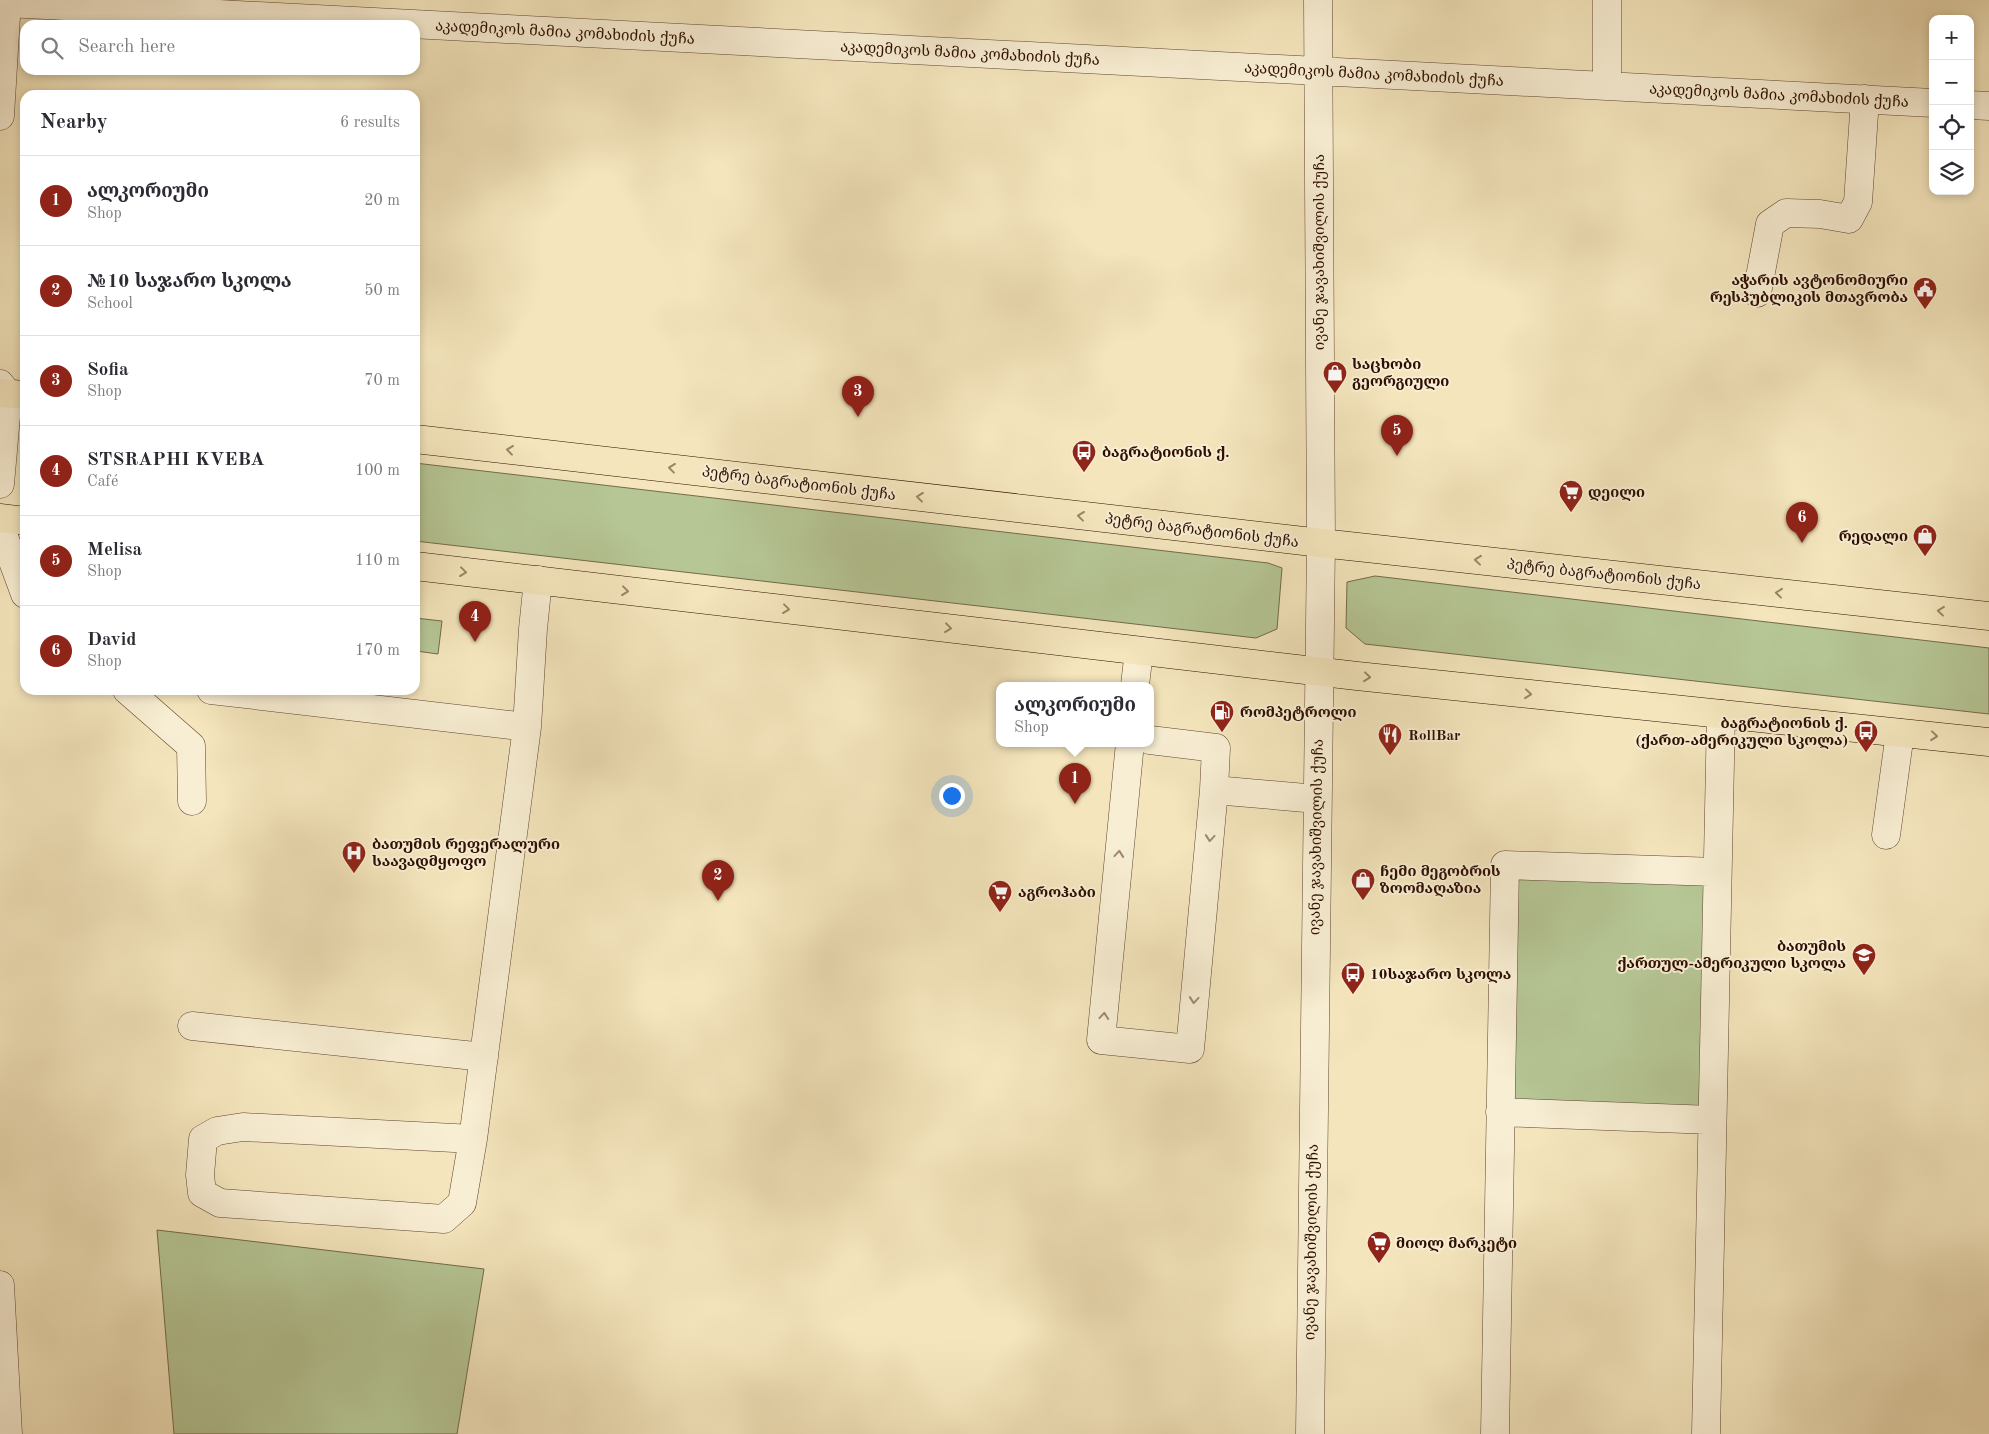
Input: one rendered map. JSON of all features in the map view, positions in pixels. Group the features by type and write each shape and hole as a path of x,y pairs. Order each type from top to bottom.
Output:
{"main road":[{"name":"პეტრე ბაგრატიონის ქუჩა","path":"420,440 1321,544 1989,616"},
{"path":"0,518 20,520"},
{"path":"420,567 1139,651 1989,742"}],"street":[{"name":"ივანე ჯავახიშვილის ქუჩა","path":"1310,1434 1316,799 1321,544 1318,0"},
{"path":"1607,0 1607,86"},
{"name":"აკადემიკოს მამია კომახიძის ქუჩა","path":"7,2 349,20"},
{"path":"0,116 7,2"},
{"name":"აკადემიკოს მამია კომახიძის ქუჩა","path":"420,24 1929,103"},
{"path":"1757,293 1770,224 1786,212 1850,219 1858,202 1865,99"},
{"path":"1974,105 1989,106"},
{"path":"0,484 8,391"},
{"path":"0,526 20,580"},
{"path":"473,1139 243,1127 217,1131 203,1139 200,1176 202,1193 220,1203 444,1219 462,1203 473,1139 527,728 538,580"},
{"path":"1135,682 1139,651"},
{"path":"132,695 191,746 192,802"},
{"path":"253,695 527,728"},
{"path":"1706,1434 1721,714"},
{"path":"1886,835 1900,733"},
{"path":"1130,747 1101,1040 1190,1049 1214,790 1216,748 1154,740"},
{"path":"1214,790 1316,799"},
{"path":"1495,1434 1505,865 1718,872"},
{"path":"192,1026 484,1057"},
{"path":"1500,1112 1712,1120"},
{"path":"0,1285 8,1434"}],"green space":[{"path":"420,464 1268,563 1282,568 1277,629 1256,638 420,542"},
{"path":"1375,576 1989,648 1989,714 1365,644 1346,628 1347,582"},
{"path":"420,619 442,621 438,654 420,652"},
{"path":"1505,865 1717,872 1712,1120 1500,1112"},
{"path":"157,1230 484,1269 457,1434 174,1434"}],"place":[{"name":"აჭარის ავტონომიური რესპუბლიკის მთავრობა","path":"1925,310"},
{"name":"საცხობი გეორგიული","path":"1335,394"},
{"name":"Sofia","path":"858,417"},
{"name":"Melisa","path":"1397,456"},
{"name":"ბაგრატიონის ქ.","path":"1084,473"},
{"name":"დეილი","path":"1571,513"},
{"name":"David","path":"1802,543"},
{"name":"რედალი","path":"1925,557"},
{"name":"STSRAPHI KVEBA","path":"475,642"},
{"name":"რომპეტროლი","path":"1222,733"},
{"name":"ბაგრატიონის ქ. (ქართ-ამერიკული სკოლა)","path":"1866,753"},
{"name":"RollBar","path":"1390,756"},
{"name":"ალკორიუმი","path":"1075,804"},
{"name":"ბათუმის რეფერალური საავადმყოფო","path":"354,874"},
{"name":"№10 საჯარო სკოლა","path":"718,901"},
{"name":"ჩემი მეგობრის ზოომაღაზია","path":"1363,901"},
{"name":"აგროჰაბი","path":"1000,913"},
{"name":"ბათუმის ქართულ-ამერიკული სკოლა","path":"1864,976"},
{"name":"10საჯარო სკოლა","path":"1353,995"},
{"name":"მიოლ მარკეტი","path":"1379,1264"}]}
